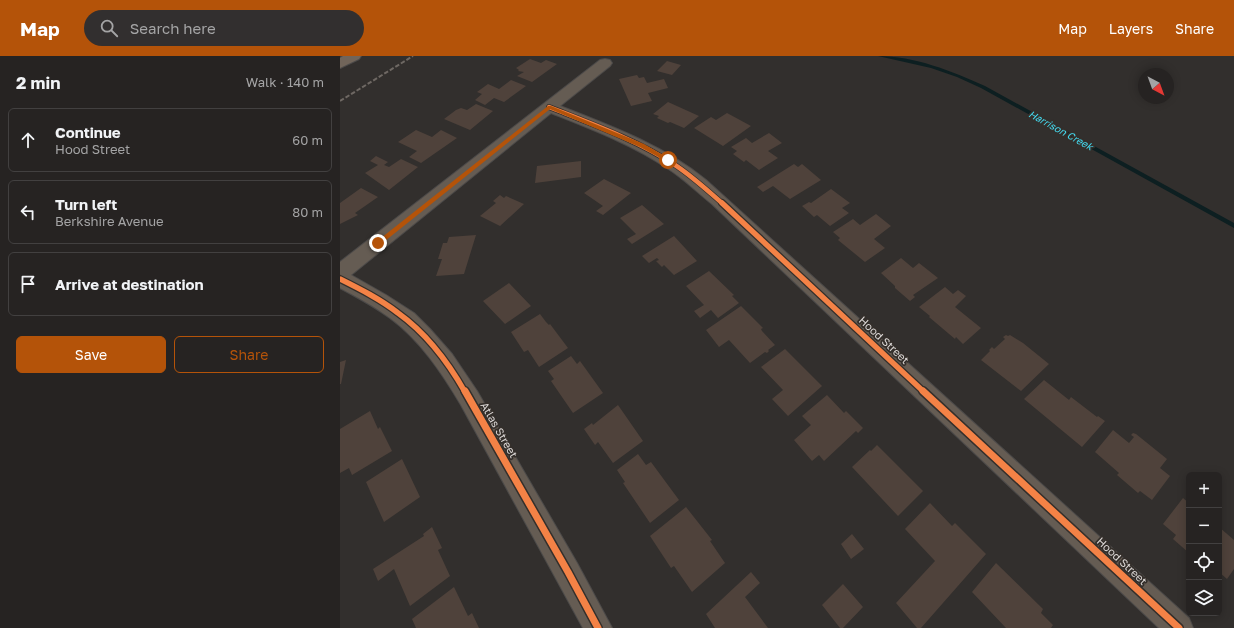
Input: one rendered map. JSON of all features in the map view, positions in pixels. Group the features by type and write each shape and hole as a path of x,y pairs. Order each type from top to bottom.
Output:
{"street":[{"path":"340,64 354,56"},
{"path":"340,273 605,63"},
{"name":"Hood Street","path":"550,107 642,146 668,160 690,176 718,200 1179,628"},
{"name":"Atlas Street","path":"340,278 375,297 394,310 415,326 437,350 458,379 568,572 598,628"}],"building":[{"path":"530,59 541,63 546,60 557,64 532,82 517,76 524,72 518,71 519,70 516,68"},
{"path":"667,61 681,65 672,75 657,71"},
{"path":"637,75 639,78 644,77 647,83 664,79 668,88 648,93 652,101 631,106 619,79"},
{"path":"511,80 526,86 504,102 494,98 485,105 475,100 482,94 477,92 488,84 499,89"},
{"path":"668,102 699,116 684,128 657,118 659,116 653,114"},
{"path":"476,104 493,111 470,130 444,119 456,110 461,108 467,110"},
{"path":"727,113 751,126 723,146 694,128 711,117 716,120"},
{"path":"416,130 432,137 441,130 457,138 421,163 409,157 417,151 398,142"},
{"path":"769,133 782,143 768,151 778,158 759,170 746,160 744,162 733,154 737,151 731,147 746,138 752,143"},
{"path":"376,156 388,162 384,165 389,167 401,159 418,167 389,190 365,173 378,165 370,161"},
{"path":"581,161 581,177 535,183 537,166"},
{"path":"794,164 798,167 802,164 821,180 790,199 773,186 763,192 757,187"},
{"path":"604,179 631,193 603,215 596,211 603,206 584,193"},
{"path":"361,188 378,197 355,213 358,215 340,224 340,203"},
{"path":"831,189 850,203 842,208 849,213 830,226 817,215 814,217 802,206 809,202 811,203"},
{"path":"500,195 504,198 506,196 524,204 500,226 480,216 496,203 493,201"},
{"path":"642,205 664,224 632,244 627,239 636,234 620,218"},
{"path":"876,214 891,226 874,239 885,248 865,262 838,240 840,238 833,232 853,219 860,225"},
{"path":"476,235 464,274 436,276 442,259 438,259 443,243 447,243 449,237"},
{"path":"674,236 697,261 674,275 664,265 662,267 656,261 659,260 657,258 649,263 642,256"},
{"path":"901,258 913,268 919,263 938,278 913,295 915,297 910,301 881,273"},
{"path":"709,271 734,295 732,296 739,303 718,318 711,310 700,318 694,311 704,305 686,286"},
{"path":"509,283 531,306 505,324 483,301"},
{"path":"945,287 953,294 958,290 966,296 955,307 981,328 963,344 956,337 955,339 919,307"},
{"path":"741,306 763,328 761,329 762,331 775,345 768,350 769,351 767,353 765,352 750,363 729,340 719,347 706,330"},
{"path":"540,314 549,325 550,324 568,348 539,367 528,350 524,352 511,332"},
{"path":"1010,335 1023,343 1049,364 1021,391 981,360 992,347 994,349 1005,339 1003,337"},
{"path":"785,349 822,386 788,416 772,399 783,390 761,367"},
{"path":"571,356 577,364 580,361 603,393 573,413 551,381 554,379 548,371"},
{"path":"346,360 341,384 340,384 340,362"},
{"path":"1044,380 1069,400 1071,397 1097,417 1098,416 1105,421 1082,447 1024,399"},
{"path":"827,395 844,413 846,411 863,428 858,433 856,431 824,461 819,455 812,461 794,440 811,425 802,416"},
{"path":"618,405 643,441 613,463 598,442 595,445 584,429 592,423 593,425"},
{"path":"370,411 378,429 380,427 392,451 352,475 349,468 340,473 340,429"},
{"path":"1113,430 1129,443 1134,437 1131,435 1133,433 1136,434 1167,459 1160,468 1170,476 1152,500 1140,491 1138,493 1117,475 1119,473 1095,452"},
{"path":"877,445 923,491 898,516 852,467"},
{"path":"638,454 646,465 651,462 679,500 650,523 623,483 625,482 617,470"},
{"path":"402,459 420,497 384,522 366,482"},
{"path":"1183,498 1186,500 1186,550 1173,539 1176,535 1163,524"},
{"path":"930,503 952,526 955,523 986,554 921,628 917,628 896,603 935,561 905,529"},
{"path":"686,507 712,540 710,541 725,563 692,592 674,566 671,568 650,536"},
{"path":"432,527 442,548 438,550 450,576 410,606 394,569 378,581 373,569 424,536 423,534"},
{"path":"1222,530 1234,540 1234,569 1227,579 1222,575"},
{"path":"852,534 864,549 851,559 841,544"},
{"path":"996,563 1043,609 1041,613 1053,625 1051,628 1006,628 972,592"},
{"path":"751,572 760,583 745,597 768,628 715,628 706,614"},
{"path":"843,584 863,607 843,628 840,628 822,605"},
{"path":"454,587 468,616 472,613 479,628 416,628 412,619"}],"waterway":[{"name":"Harrison Creek","path":"880,56 933,67 971,81 1234,226"}],"railway":[{"path":"340,101 413,56"}],"cycle path":[{"path":"549,107 609,131 639,145 674,164 694,179 1179,628"},
{"path":"340,279 379,300 407,319 431,343 445,361 469,398 568,572 598,628"}],"route":[{"path":"378,243 550,107 608,130 668,160"}]}
